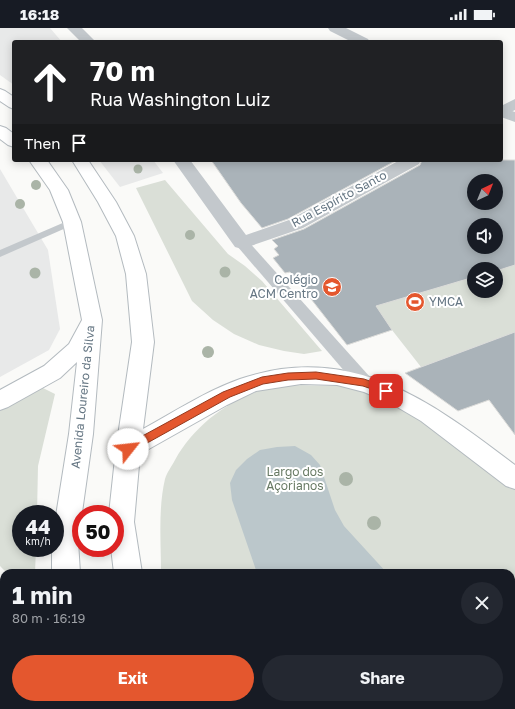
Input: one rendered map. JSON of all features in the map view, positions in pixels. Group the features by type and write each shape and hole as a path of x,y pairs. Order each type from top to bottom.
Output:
{"main road":[{"path":"0,94 12,103"},
{"path":"0,131 12,140"},
{"name":"Avenida Loureiro da Silva","path":"38,162 60,190 72,222 92,320 81,434 65,541 66,569"},
{"path":"81,162 107,202 125,236 136,274 143,342 128,449 121,522 127,569"},
{"path":"0,401 52,372 77,350 92,320"},
{"path":"128,449 227,394 262,381 288,376 316,376 364,382 420,407 515,479"}],"street":[{"path":"335,28 359,40"},
{"path":"80,29 88,40"},
{"path":"503,111 515,104"},
{"path":"503,113 515,117"},
{"path":"182,162 242,243 364,382"},
{"name":"Rua Espírito Santo","path":"242,243 296,224 409,162"}],"lane":[{"path":"0,254 72,222"}],"shaded area":[{"path":"0,28 50,28 60,40 12,40 12,84 0,75"},
{"path":"101,162 155,162 163,173 120,187"},
{"path":"0,169 48,250 60,329 49,350 0,377"},
{"path":"295,446 311,455 320,465 335,510 344,526 383,569 256,569 232,500 230,483 236,470 247,459 260,450"}],"green space":[{"path":"165,180 228,254 262,281 322,351 304,354 259,345 234,334 213,320 192,301 136,188"},
{"name":"YMCA","path":"302,245 467,247 467,254 490,254 515,265 515,332 421,367 392,330 347,345 290,272 285,273 273,258"},
{"name":"Largo dos Açorianos","path":"288,385 339,386 356,389 410,410 515,489 515,569 161,569 161,502 165,479 175,460 192,436 213,416 237,400 250,394 273,387"},
{"path":"41,387 55,394 38,466 37,505 12,505 12,557 36,557 35,569 3,569 0,566 0,411"}],"building":[{"path":"503,160 515,160 515,265 503,269 503,262 467,262 467,279 376,306 392,330 347,345 290,272 285,273 273,258 279,255 274,249 278,246 272,240 304,229 420,165 421,162 503,162"},
{"path":"212,162 393,162 288,219 262,228 241,203"},
{"path":"515,332 515,435 489,400 458,411 405,373"}],"place":[{"name":"Colégio ACM Centro","path":"332,287"},
{"name":"YMCA","path":"415,302"}],"route":[{"path":"128,449 227,394 262,381 288,376 342,378 364,382 386,391"}]}
